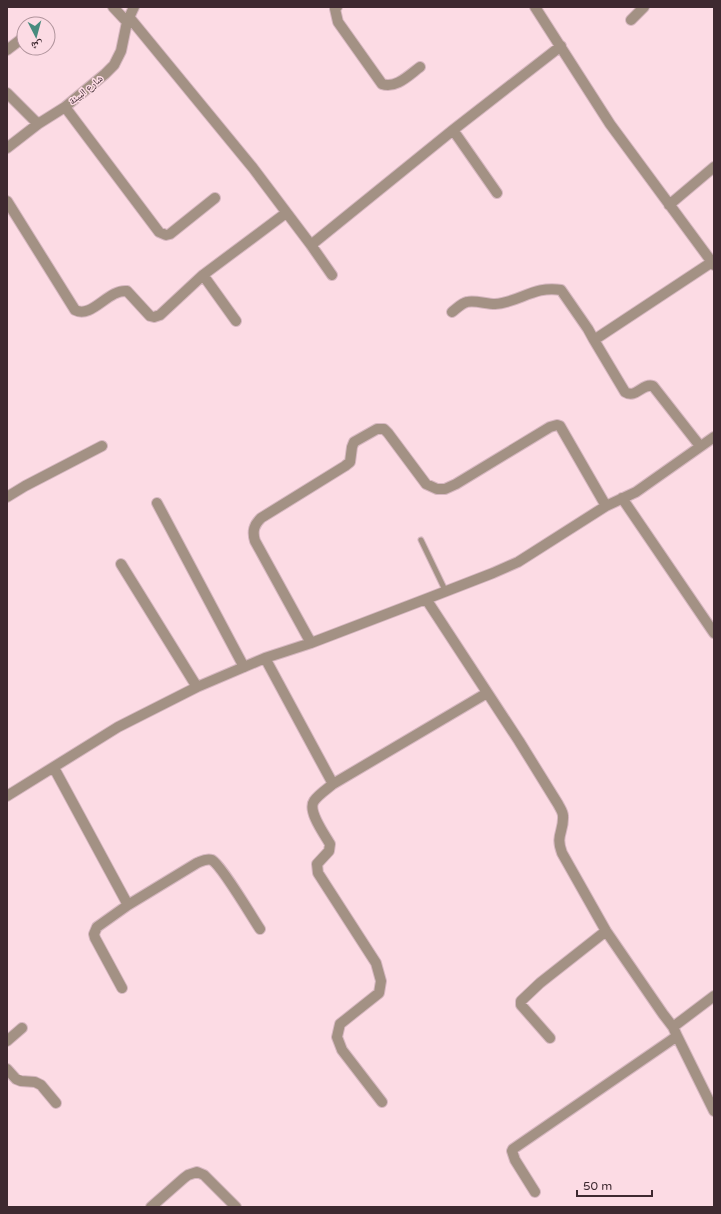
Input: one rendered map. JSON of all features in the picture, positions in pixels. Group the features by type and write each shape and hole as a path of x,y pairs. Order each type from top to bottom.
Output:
{"street":[{"path":"113,7 128,20 253,168 332,275"},
{"name":"شارع البيئة","path":"7,148 38,124 66,107 114,65 121,51 128,20 134,7"},
{"path":"337,7 335,10 338,22 382,84 396,84 420,67"},
{"path":"535,7 610,124 713,264 594,340"},
{"path":"630,20 644,7"},
{"path":"7,50 16,43"},
{"path":"311,245 453,130 561,46"},
{"path":"7,93 38,124"},
{"path":"66,107 159,232 166,235 170,234 215,198"},
{"path":"453,130 497,193"},
{"path":"669,205 714,168"},
{"path":"7,201 75,310 78,312 88,310 116,292 122,290 127,291 150,316 160,315 203,275 286,213"},
{"path":"203,275 236,321"},
{"path":"452,312 469,301 495,304 507,303 536,291 555,289 561,290 588,329 625,392 633,394 645,386 653,386 700,446"},
{"path":"311,643 255,541 253,530 256,523 261,518 350,462 354,442 377,429 384,430 388,433 426,484 437,489 445,489 456,484 550,427 557,425 560,426 606,506"},
{"path":"7,796 118,727 197,687 265,658 311,643 446,592 518,562 606,506 636,492 714,436"},
{"path":"7,497 102,446"},
{"path":"622,498 714,633"},
{"path":"157,503 244,667"},
{"path":"121,564 197,687"},
{"path":"426,599 519,741 558,804 563,814 562,825 558,836 559,846 606,931 675,1032 714,1111"},
{"path":"265,658 333,784"},
{"path":"382,1102 342,1050 337,1037 340,1024 379,993 381,981 376,964 318,873 317,864 329,851 330,844 314,816 312,806 313,801 333,784 487,693"},
{"path":"54,768 128,905"},
{"path":"122,988 95,938 94,934 97,927 128,905 205,859 212,860 218,866 260,929"},
{"path":"550,1038 521,1005 521,1000 540,983 606,931"},
{"path":"535,1192 515,1160 512,1151 513,1149 675,1032 714,996"},
{"path":"7,1041 22,1028"},
{"path":"7,1069 16,1079 20,1081 35,1082 41,1085 56,1103"},
{"path":"151,1207 184,1178 197,1172 204,1175 236,1207"}],"lane":[{"path":"421,540 446,592"}]}
